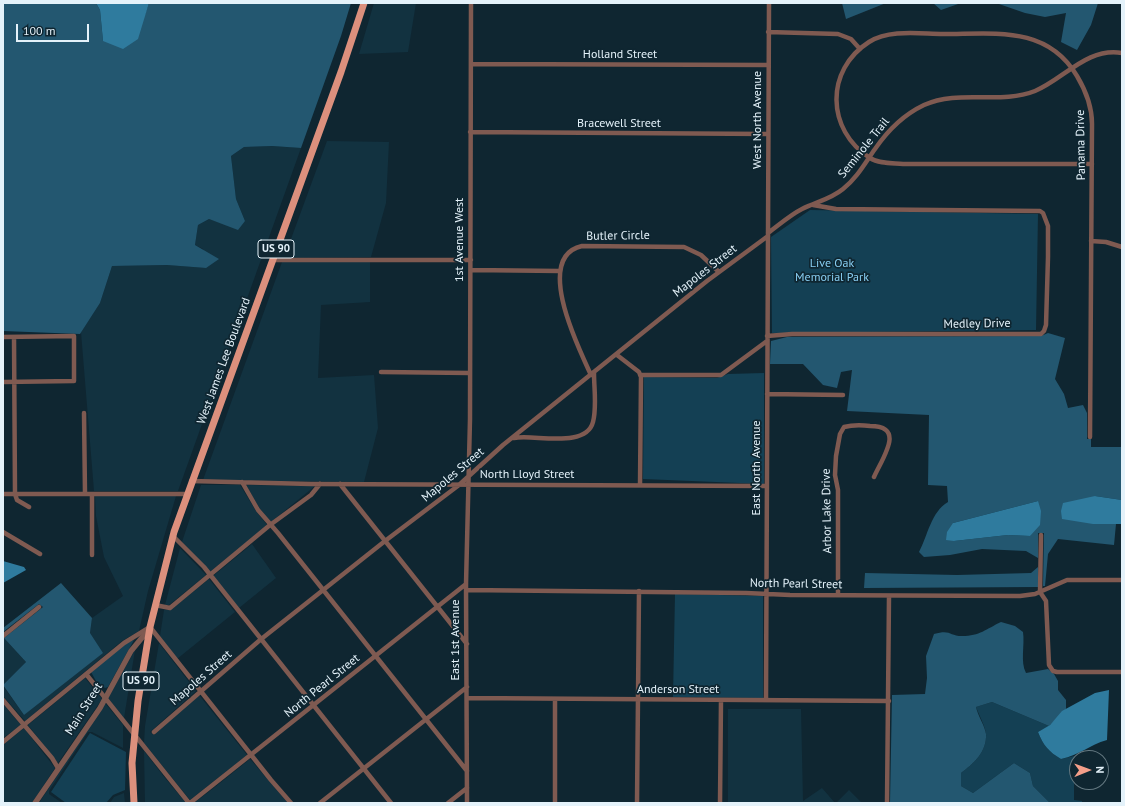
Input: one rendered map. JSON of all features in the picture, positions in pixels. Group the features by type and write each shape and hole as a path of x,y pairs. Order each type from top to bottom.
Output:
{"main road":[{"name":"West James Lee Boulevard","path":"134,735 150,627 173,536 191,481 341,72 364,3"},
{"name":"US 90","path":"134,735 132,763 134,803"}],"street":[{"name":"1st Avenue West","path":"467,478 471,270 471,3"},
{"name":"West North Avenue","path":"768,3 768,235"},
{"path":"768,32 838,34 850,39 860,49"},
{"name":"Panama Drive","path":"870,158 846,133 841,123 836,105 836,93 841,73 852,55 875,38 893,34 1015,35 1043,43 1058,52 1072,67 1083,86 1091,107 1090,437"},
{"name":"Seminole Trail","path":"768,235 800,210 828,198 844,189 864,168 894,126 910,113 924,105 955,98 1025,94 1044,86 1083,61 1102,54 1122,53"},
{"name":"Holland Street","path":"471,64 768,65"},
{"name":"Bracewell Street","path":"470,132 768,134"},
{"path":"870,158 883,162 903,164 1092,164"},
{"name":"Medley Drive","path":"767,339 800,334 1043,333 1046,325 1048,289 1048,226 1043,213 1040,210 836,209 813,205"},
{"name":"Mapoles Street","path":"154,732 260,640 385,541 459,485 512,438 719,272 768,235"},
{"name":"East North Avenue","path":"766,700 768,235"},
{"path":"1091,241 1106,242 1122,247"},
{"name":"Butler Circle","path":"592,374 568,318 562,299 560,271 564,257 575,248 651,246 684,247 692,249 701,255 719,272"},
{"path":"272,260 471,260"},
{"path":"471,270 560,271"},
{"path":"14,336 15,494 17,500 29,508"},
{"path":"3,337 74,336 74,381 3,382"},
{"path":"640,375 721,375 767,339"},
{"path":"617,355 639,372 640,375 642,397 640,485"},
{"path":"380,372 470,373"},
{"path":"512,438 527,436 571,439 587,432 591,428 594,417 592,374"},
{"path":"767,394 843,395"},
{"path":"84,413 85,492"},
{"name":"Arbor Lake Drive","path":"838,595 838,490 835,475 840,434 844,427 880,426 888,430 890,435 888,446 874,477"},
{"name":"East 1st Avenue","path":"467,478 467,803"},
{"name":"North Lloyd Street","path":"191,481 320,484 766,486"},
{"path":"242,482 258,510 467,772"},
{"path":"155,605 170,608 270,525 311,495 320,484"},
{"path":"340,484 467,644"},
{"path":"3,494 85,492 92,494 187,494"},
{"path":"92,494 92,555"},
{"path":"3,532 40,554"},
{"path":"1041,535 1040,592 1046,601 1048,661 1052,670 1057,672 1122,672"},
{"path":"173,536 210,576 392,803"},
{"name":"North Pearl Street","path":"466,590 639,591 889,596 1020,596 1040,592 1066,580 1122,580"},
{"name":"North Pearl Street","path":"189,803 466,584"},
{"path":"637,803 639,591"},
{"path":"887,803 889,596"},
{"path":"3,636 39,607"},
{"path":"3,742 124,643 150,627 251,755 291,803"},
{"name":"Main Street","path":"35,803 105,699 131,651 150,627"},
{"path":"86,674 189,803"},
{"path":"320,803 467,687"},
{"name":"Anderson Street","path":"467,698 889,701"},
{"path":"555,699 555,803"},
{"path":"3,700 52,758 58,768"},
{"path":"720,803 721,700"},
{"path":"448,803 467,788"}],"shaded area":[{"path":"3,3 96,3 100,10 103,41 143,20 149,3 351,3 341,36 301,148 272,146 244,147 231,156 236,199 245,221 238,230 209,219 198,225 195,245 219,259 206,268 167,265 112,266 100,303 80,334 3,331"},
{"path":"96,3 149,3 138,39 123,49 103,41 100,10"},
{"path":"374,3 416,3 408,52 359,54"},
{"path":"842,3 886,3 846,19"},
{"path":"933,3 961,3 941,10"},
{"path":"980,3 1098,3 1091,25 1077,50 1061,42 1066,13 1045,17 1025,13 999,4"},
{"path":"327,141 389,142 386,203 371,257 284,258"},
{"path":"272,146 301,148 178,491 94,491 81,332 100,303 112,266 167,265 206,268 203,249 195,245 198,225 209,219 221,223 245,221 236,199 231,156 244,147"},
{"path":"282,262 370,262 370,302 321,305 318,378 374,375 378,428 364,482 203,480"},
{"path":"1048,333 1065,338 1055,379 1064,394 1068,408 1083,405 1087,413 1087,439 1091,439 1091,447 1122,447 1122,500 1095,496 1093,524 1116,524 1114,545 1058,539 1048,554 1045,586 1043,586 1044,533 1038,533 1038,558 1026,551 982,549 950,555 924,557 919,552 930,524 942,506 948,502 947,486 928,485 929,415 847,411 852,370 841,372 837,388 823,385 803,364 770,364 771,341 787,337 1041,336","holes":["1038,501 1030,536 1008,535 954,541 953,523"]},
{"path":"201,485 240,485 256,511 267,525 210,572 182,542"},
{"path":"246,485 315,486 271,522 260,509"},
{"path":"95,496 176,496 148,591 139,631 122,641 25,721 3,696 3,686 24,715 90,633 92,618 123,596 104,557 96,516"},
{"path":"1095,496 1122,500 1122,524 1093,524 1062,519 1061,511 1063,503"},
{"path":"1038,501 1041,511 1040,525 1030,536 1008,535 954,541 946,540 947,532 953,523"},
{"path":"252,544 276,578 239,608 213,576"},
{"path":"180,548 206,575 169,605 165,605"},
{"path":"3,561 24,567 26,570 3,583"},
{"path":"1038,567 1038,587 864,588 865,573 957,575 1031,573"},
{"path":"209,579 235,612 177,659 160,636 164,610 172,609"},
{"path":"61,583 92,618 90,633 103,653 24,715 3,685 26,662 4,638 43,607 39,604 3,632 3,628"},
{"path":"1001,622 1015,626 1023,632 1023,664 1026,673 1048,669 1054,674 1058,681 1058,690 1066,700 1066,709 1049,726 992,702 976,707 986,734 986,740 982,752 970,766 961,773 961,786 973,793 1014,763 1030,773 1033,786 1050,803 890,803 892,695 925,694 927,678 926,656 934,634 947,632 958,636 974,635 983,632"},
{"path":"4,638 26,662 3,685 3,639"},
{"path":"159,643 196,691 150,732 154,735 199,695 247,755 190,800 144,743 145,726"},
{"path":"135,650 124,718 108,698"},
{"path":"85,678 102,699 58,763 28,725"},
{"path":"1109,690 1107,740 1084,750 1069,750 1069,757 1061,759 1053,754 1044,744 1038,732 1050,725 1062,711 1095,693"},
{"path":"105,703 123,725 123,748 92,732 88,732 49,791 49,794 62,803 39,803"},
{"path":"3,704 21,725 3,738"},
{"path":"728,709 801,709 803,801 822,788 835,803 728,803"},
{"path":"24,728 55,768 32,803 3,803 3,745"},
{"path":"144,751 165,778 186,803 145,803"},
{"path":"250,759 288,803 194,803 215,787"},
{"path":"849,790 862,803 836,803"},
{"path":"124,793 125,803 110,803 114,797"}],"green space":[{"name":"Live Oak Memorial Park","path":"810,210 1038,214 1036,330 772,333 771,237"},
{"path":"764,373 764,484 643,479 644,377 717,378 728,374"},
{"path":"675,594 763,596 763,698 673,697"},
{"path":"134,640 108,687 105,688 96,681 91,672 124,644"},
{"path":"992,702 1049,726 1038,732 1040,737 1053,754 1061,759 1069,757 1069,790 1074,790 1074,800 1082,801 1082,803 1050,803 1033,786 1030,773 1014,763 973,793 961,786 961,773 970,766 982,752 986,740 983,724 976,707"},
{"path":"90,733 126,752 125,790 113,795 106,803 66,803 51,792"}]}
